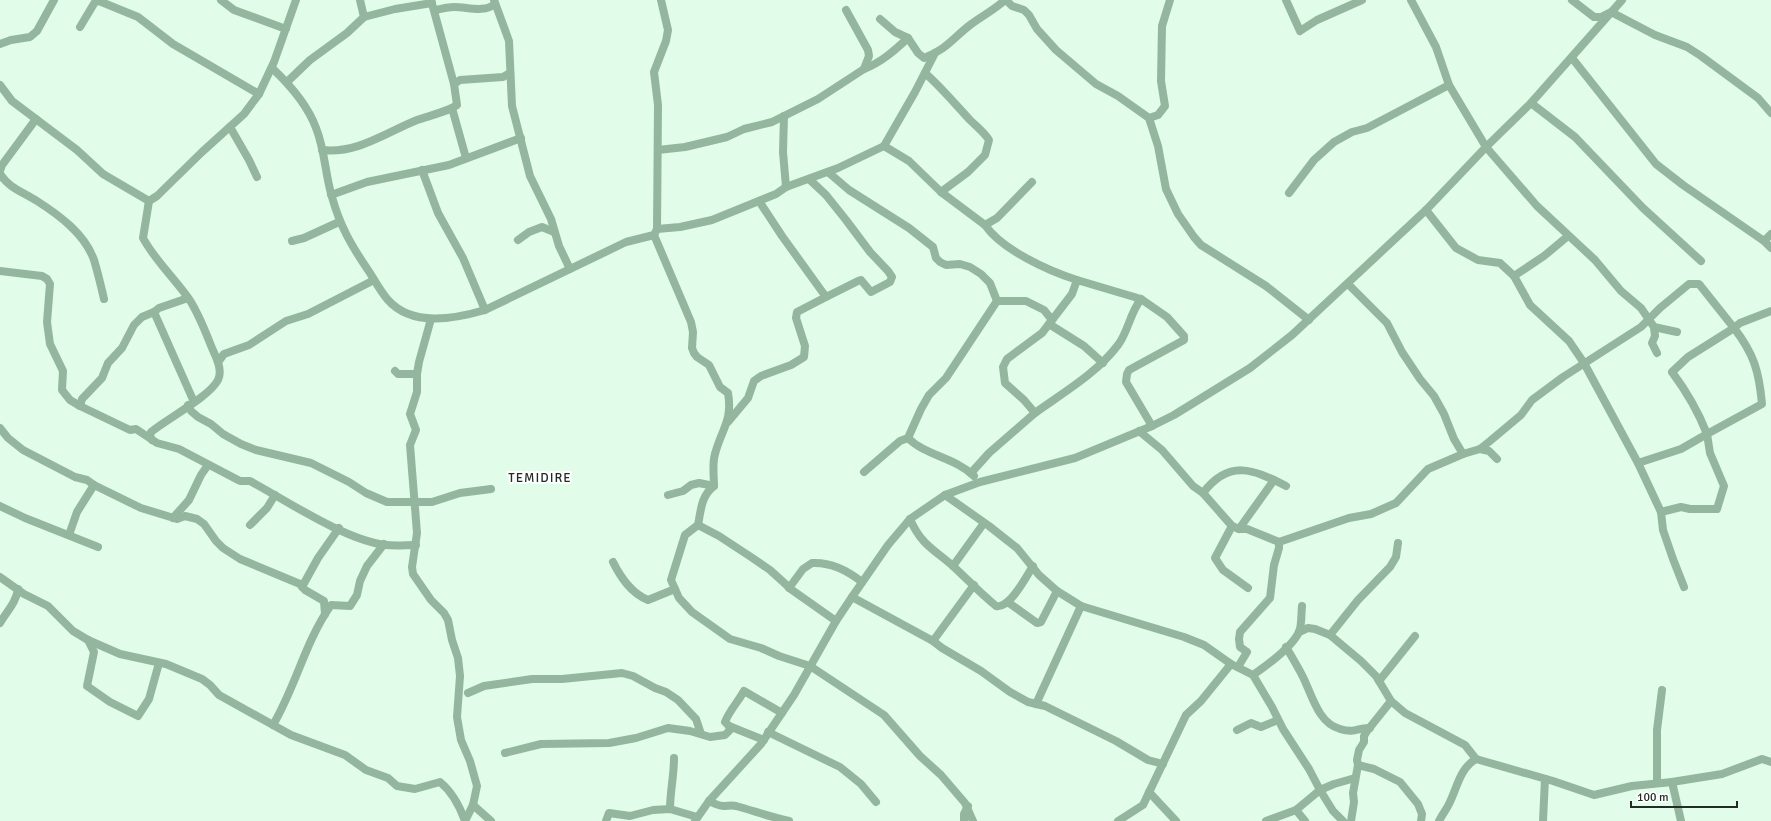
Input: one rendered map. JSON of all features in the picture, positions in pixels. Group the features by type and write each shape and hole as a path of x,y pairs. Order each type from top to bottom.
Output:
{"street":[{"path":"0,44 11,40 30,37 37,31 54,0"},
{"path":"220,0 234,10 286,29"},
{"path":"152,440 150,437 151,432 191,404 218,380 220,372 218,362 198,315 188,298 143,238 150,201 244,114 258,94 272,68 296,0"},
{"path":"360,0 364,16"},
{"path":"661,0 668,30 666,41 654,72 658,105 656,232 691,322 694,332 692,348 697,357 709,365 720,387 728,393 728,422"},
{"path":"880,19 895,32 908,38 918,53 924,58 949,44 967,27 978,19 988,15 1006,0 1012,6 1024,10 1029,14 1037,29 1056,50 1096,84 1118,96 1149,118 1158,146 1166,189 1178,214 1201,245 1266,286 1309,320"},
{"path":"1149,118 1158,115 1165,106 1160,81 1162,26 1170,0"},
{"path":"1286,0 1300,31 1317,20 1362,0"},
{"path":"1411,0 1436,46 1450,86 1486,147 1537,206 1595,260 1621,291 1641,308 1654,327 1655,336 1652,343 1657,353"},
{"path":"1572,0 1594,17 1600,17 1611,12"},
{"path":"606,821 609,813 630,816 653,810 670,809 696,819 709,801 766,736 782,713 836,620 888,545 910,519 945,495 980,482 1075,458 1152,426 1174,415 1250,368 1309,320 1426,210 1486,147 1531,103 1622,0"},
{"path":"80,27 95,2 99,1 138,17 172,44 258,94"},
{"path":"287,82 310,60 347,32 364,16 395,9 433,4 484,9 490,8 495,2"},
{"path":"495,2 509,41 512,106 530,176 551,218 558,246 570,269"},
{"path":"322,150 336,152 352,149 457,105 454,84 433,4"},
{"path":"846,10 868,50 869,56 864,69"},
{"path":"1611,12 1655,35 1687,47 1754,94 1771,113"},
{"path":"658,150 685,147 727,137 744,129 772,122 818,99 864,69 873,66 908,38"},
{"path":"272,68 287,82 316,127 331,195 339,222 350,243 388,300 397,308 408,314 431,319 465,316 485,310 626,242 656,232 712,220 776,194 786,187 828,172 884,146 935,53"},
{"path":"1572,58 1656,164 1683,185 1764,241 1771,248"},
{"path":"925,72 943,88 970,120 985,133 989,140 985,155 968,172 941,192"},
{"path":"454,84 460,80 504,77 510,73"},
{"path":"0,85 12,101 77,150 103,174 150,201"},
{"path":"1289,193 1300,181 1314,160 1334,142 1352,132 1367,128 1450,86"},
{"path":"1531,103 1575,137 1643,208 1701,261"},
{"path":"452,108 466,158"},
{"path":"784,116 783,152 786,187"},
{"path":"36,119 2,165 0,173 7,185 57,213 72,228 85,244 93,259 104,299"},
{"path":"230,127 250,160 257,177"},
{"path":"331,195 367,182 449,165 520,138"},
{"path":"884,146 909,161 941,192 985,225 1000,240 1034,264 1077,280 1141,299 1167,317 1184,336 1184,340 1129,370 1127,374 1126,382 1152,426"},
{"path":"422,170 438,213 463,258 485,310"},
{"path":"828,172 849,190 909,228 933,247 936,258 940,262 946,265 960,264 970,267 981,274 990,283 997,301"},
{"path":"809,179 826,195 870,252 892,277 890,282 871,292 861,280 858,281 797,312 796,318 804,346 804,357 791,365 761,376 754,381 748,398 728,422 715,455 714,486 707,492 702,502 698,525 685,535 671,580 684,604 692,612 730,639 761,648 779,656 810,666 888,719 920,756 941,775 968,806 973,821"},
{"path":"985,225 997,218 1032,182"},
{"path":"759,201 782,236 826,296"},
{"path":"1426,210 1456,248 1478,260 1500,263 1514,276 1530,305 1569,341 1584,363 1638,463 1661,512 1663,530 1672,559 1684,587"},
{"path":"292,241 304,238 339,222"},
{"path":"518,240 529,232 542,227 554,232"},
{"path":"1764,241 1771,234"},
{"path":"1514,276 1544,256 1568,236"},
{"path":"0,271 42,276 47,279 50,284 47,322 50,344 62,371 62,390 70,400 130,430 158,426"},
{"path":"218,362 224,354 249,345 286,321 308,314 374,280"},
{"path":"1035,413 1024,400 1005,383 1003,367 1007,359 1042,332 1051,322 1072,294 1077,280"},
{"path":"1348,284 1387,324 1402,352 1420,380 1434,396 1444,414 1454,439 1463,454"},
{"path":"1139,431 1162,450 1193,486 1204,493 1236,527 1247,529 1279,542 1349,518 1371,514 1396,504 1428,469 1463,454 1480,449 1521,415 1532,400 1563,377 1641,327 1649,318 1689,284 1699,284 1745,342 1759,374 1762,404 1681,448 1638,463"},
{"path":"80,406 82,399 102,378 108,363 122,348 134,325 142,317 159,308 188,298"},
{"path":"971,473 988,453 1035,413 1103,363 1119,344 1136,306 1141,299"},
{"path":"997,301 1026,301 1044,310 1051,322 1084,346 1103,363"},
{"path":"864,472 900,441 908,438 921,409 929,396 946,378 997,301"},
{"path":"1661,512 1681,507 1690,509 1717,509 1724,486 1710,453 1707,434 1700,415 1672,372 1688,357 1740,323 1771,311"},
{"path":"154,312 191,404 191,411 223,434 241,444 256,450 311,463 349,482 366,493 387,502 432,502 460,493 491,489"},
{"path":"431,319 416,374 417,392 410,414 416,430 410,445 416,545 412,567 413,574 423,589 448,620 452,640 458,658 460,676 456,717 461,740 476,777 477,792 473,805 465,821"},
{"path":"1654,327 1677,332"},
{"path":"395,371 398,374 416,374"},
{"path":"0,428 8,438 23,450 75,477 87,480 94,486 141,508 177,519 184,516 197,519 204,524 223,548 240,559 300,584 302,587 324,601 325,614"},
{"path":"136,429 152,440 179,449 208,465 220,469 240,481 250,481 360,538 384,544 416,545"},
{"path":"908,438 913,443 948,459 971,473 980,482"},
{"path":"1480,449 1489,451 1497,459"},
{"path":"173,518 189,500 201,475 208,465"},
{"path":"1204,493 1212,482 1226,473 1239,470 1257,473 1286,486"},
{"path":"1248,588 1223,570 1215,558 1236,527 1274,480"},
{"path":"668,495 683,491 691,485 699,483 714,486"},
{"path":"69,535 77,512 94,486"},
{"path":"250,526 267,508 275,494"},
{"path":"945,495 1016,548 1057,592 1081,606 1107,615 1172,632 1204,645 1234,665 1253,675 1320,790 1333,811 1343,821"},
{"path":"0,506 24,518 98,547"},
{"path":"910,519 914,529 926,545 953,566 996,606 1000,607 1009,603 1033,566"},
{"path":"953,566 984,523"},
{"path":"698,525 770,570 789,588 816,608 836,620"},
{"path":"302,587 318,558 339,528"},
{"path":"1118,821 1143,805 1186,715 1247,652 1240,647 1240,632 1270,598 1274,565 1279,548 1279,542"},
{"path":"1330,635 1358,600 1390,567 1396,557 1398,543"},
{"path":"273,725 289,694 308,646 325,614 331,605 350,606 357,595 360,581 367,566 384,544"},
{"path":"613,562 627,585 639,596 648,600 675,589"},
{"path":"789,588 803,569 812,563 830,564 845,570 862,582"},
{"path":"0,577 48,606 73,631 88,640 120,654 159,663 202,679 219,695 291,735 345,755 366,770 388,778 397,786 415,789 440,782 444,785 462,810 465,821"},
{"path":"933,641 974,585"},
{"path":"0,621 11,608 17,596 18,589"},
{"path":"1009,603 1037,623 1041,622 1057,592"},
{"path":"852,597 933,641 981,671 1010,692 1028,702 1045,706 1097,731 1148,760 1163,764"},
{"path":"1036,704 1081,606"},
{"path":"1298,632 1302,606"},
{"path":"1253,675 1266,666 1286,647 1298,632 1308,628 1315,629 1330,635 1360,660 1379,681 1392,701 1405,713 1465,745 1476,759 1594,795 1632,786 1672,782 1722,774 1762,759 1771,762"},
{"path":"1379,681 1415,636"},
{"path":"88,640 94,652 87,686 110,702 138,716 149,699 159,663"},
{"path":"1286,647 1303,676 1315,704 1334,728 1353,732 1365,727 1370,728"},
{"path":"468,693 484,686 532,679 562,679 622,673 633,676 666,692 678,700 696,718 701,734"},
{"path":"1657,783 1657,730 1662,690"},
{"path":"782,713 744,691 734,709 728,714 725,722 729,726 766,736 840,767 861,784 876,802"},
{"path":"1351,821 1354,802 1353,792 1359,750 1364,742 1364,736 1392,701"},
{"path":"1237,730 1251,723 1261,727 1278,720"},
{"path":"504,753 541,744 609,743 636,738 668,728 710,737 725,735 730,730 729,726"},
{"path":"670,809 670,789 674,776 674,758"},
{"path":"1439,821 1449,804 1460,777 1469,763 1476,759"},
{"path":"1358,765 1374,769 1400,782 1418,804 1422,814 1421,821"},
{"path":"1266,821 1296,810 1320,790 1355,778"},
{"path":"1543,821 1545,779"},
{"path":"1672,782 1681,821"},
{"path":"1149,792 1176,821"},
{"path":"709,801 722,806 734,806 754,812 760,812 769,817 789,821"},
{"path":"473,805 491,821"},
{"path":"964,821 964,814 968,806"},
{"path":"1296,810 1305,821"}],"district":[{"name":"TEMIDIRE","path":"540,477"}]}
